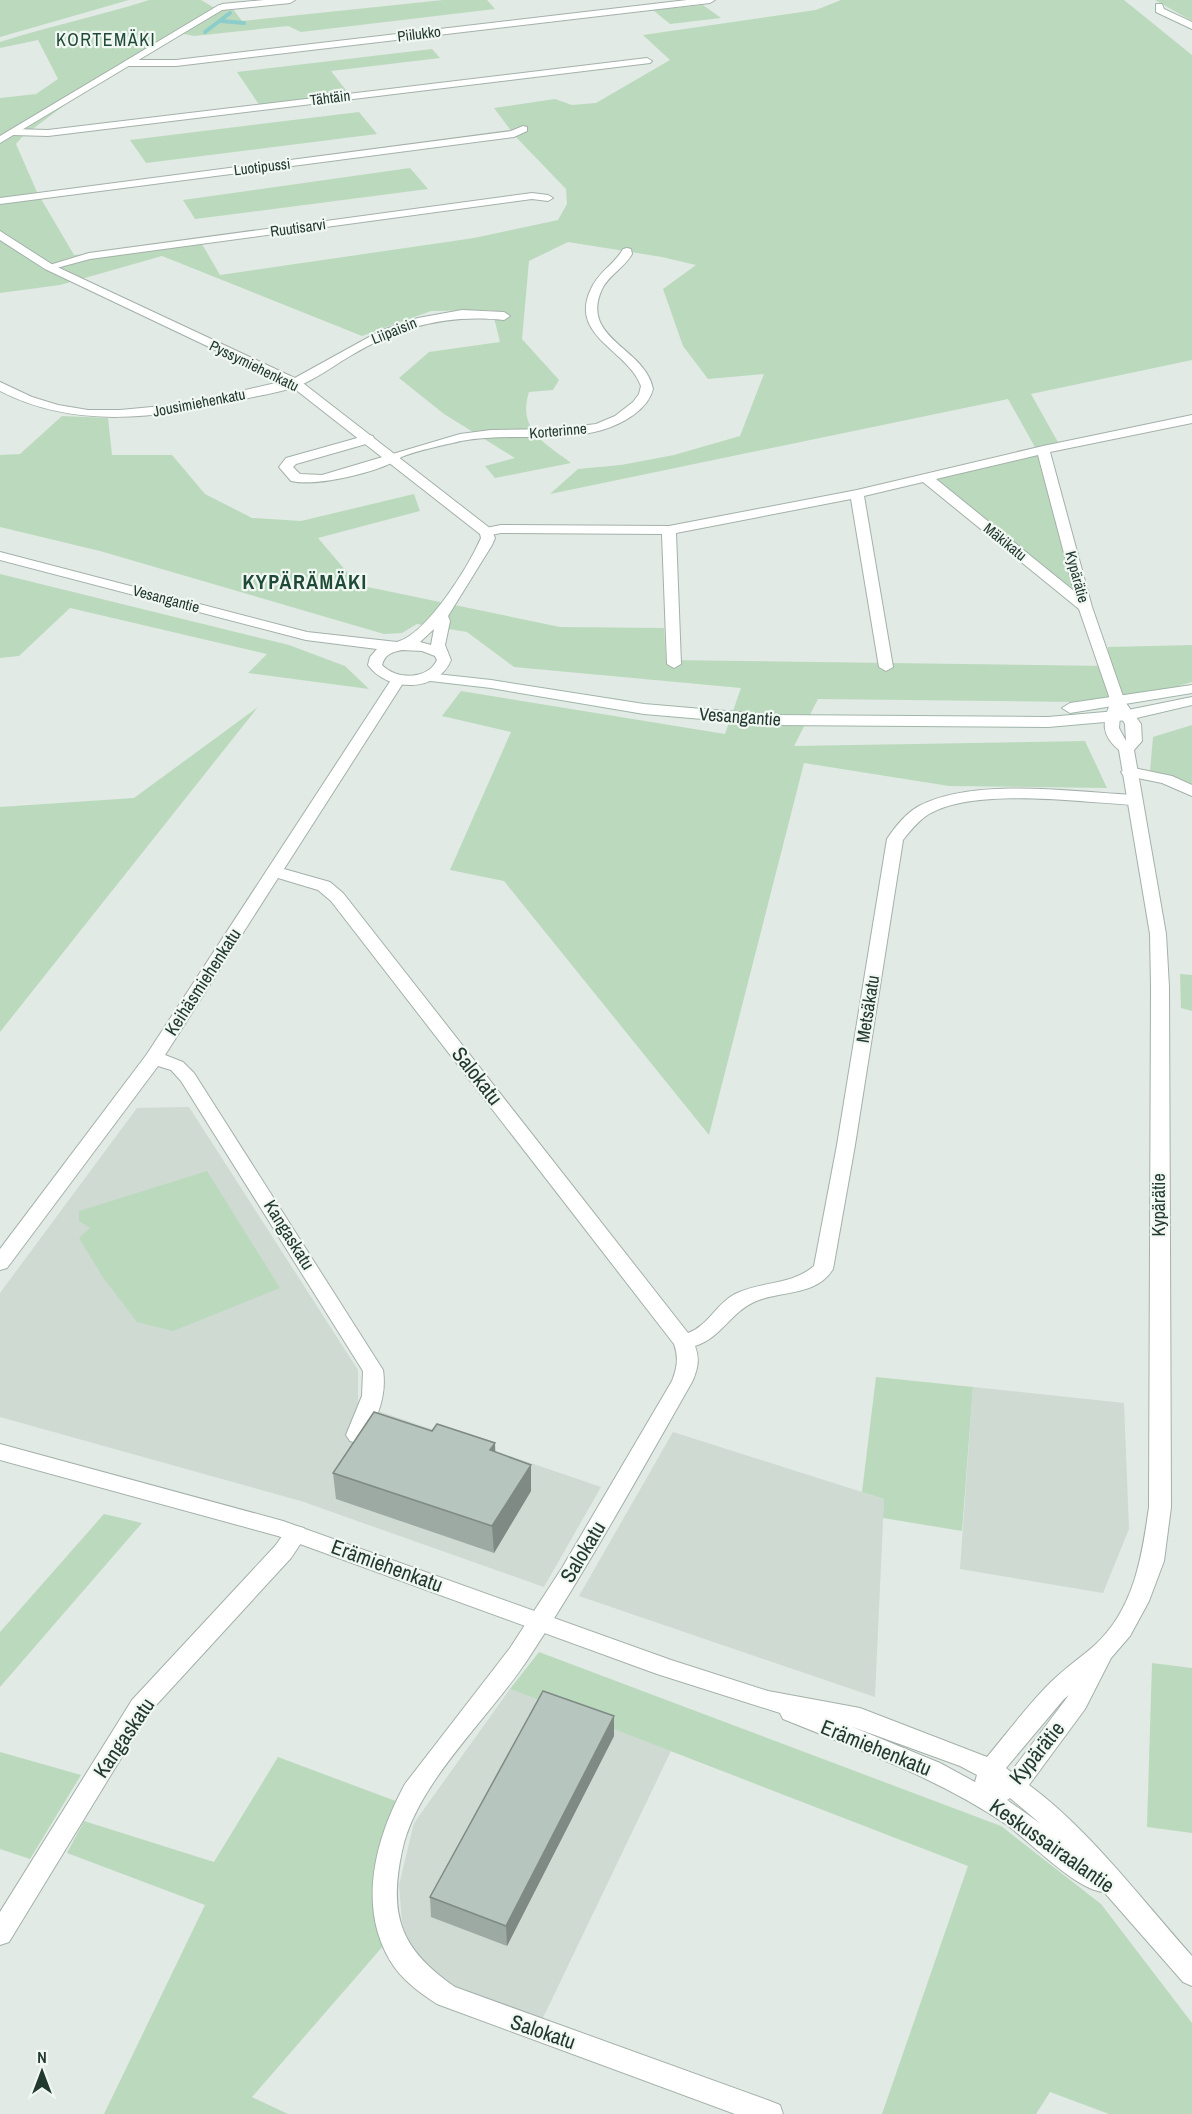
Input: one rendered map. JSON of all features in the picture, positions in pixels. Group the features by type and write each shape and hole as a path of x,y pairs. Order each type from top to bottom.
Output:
{"street":[{"path":"0,140 222,7 290,0"},
{"name":"Piilukko","path":"129,63 176,63 710,0"},
{"path":"1149,0 1159,6 1160,10 1192,26"},
{"name":"Tähtäin","path":"13,132 48,133 647,61"},
{"name":"Luotipussi","path":"0,201 514,134 523,129"},
{"name":"Ruutisarvi","path":"49,267 100,255 532,196 548,198"},
{"name":"Pyssymiehenkatu","path":"0,234 13,246 49,267 295,383 486,532"},
{"name":"Korterinne","path":"368,439 291,460 286,467 296,478 314,480 471,435 574,432 607,423 630,412 644,399 648,388 644,376 598,331 592,316 595,288 626,257 627,251"},
{"name":"Liipaisin","path":"295,383 386,331 409,322 467,314 504,316"},
{"name":"Jousimiehenkatu","path":"0,386 22,399 55,408 94,413 132,414 195,407 295,383"},
{"path":"395,685 377,670 375,660 384,651 418,639 434,620 441,616 486,545 488,538 486,532 501,529 669,531 857,494 1043,450 1191,421"},
{"name":"Kypärätie","path":"1043,450 1085,607 1118,702 1133,724 1134,741 1126,749"},
{"name":"Mäkikatu","path":"926,478 1085,607"},
{"path":"857,494 886,667"},
{"path":"669,531 674,664"},
{"name":"Vesangantie","path":"0,556 333,641 348,640 400,646 421,645 442,659 491,684"},
{"path":"427,677 435,674 442,659 438,645 443,621 441,616"},
{"name":"Vesangantie","path":"333,641 340,646 368,654 375,660"},
{"name":"Vesangantie","path":"395,685 427,677 712,716 853,723 992,720 1007,723 1128,715 1192,702"},
{"name":"Keihäsmiehenkatu","path":"0,1263 154,1058 395,685"},
{"name":"Vesangantie","path":"992,720 1004,716 1118,702 1192,689"},
{"path":"1112,716 1118,702"},
{"name":"Kypärätie","path":"984,1798 990,1770 1056,1692 1105,1650 1122,1630 1138,1601 1153,1561 1160,1507 1160,987 1158,934 1126,749 1114,740 1109,724 1112,716"},
{"path":"1129,772 1166,779 1192,791"},
{"name":"Metsäkatu","path":"684,1342 705,1334 726,1311 741,1299 802,1283 815,1278 823,1269 846,1145 895,839 908,822 926,809 954,799 981,796 1134,800"},
{"name":"Salokatu","path":"275,872 324,886 337,897 684,1342 688,1354 687,1370 673,1402 540,1621 518,1655 414,1791 400,1813 386,1864 385,1899 399,1953 418,1976 446,1996 770,2114"},
{"name":"Kangaskatu","path":"154,1058 177,1066 188,1077 373,1370 374,1394 357,1435"},
{"name":"Erämiehenkatu","path":"0,1452 222,1511 296,1534 665,1667 768,1701 825,1727 933,1770 984,1798"},
{"name":"Kangaskatu","path":"0,1934 140,1707 283,1552 296,1534"},
{"name":"Kypärätie","path":"984,1798 1013,1787 1077,1702 1105,1650"},
{"name":"Erämiehenkatu","path":"768,1701 860,1718 920,1739 990,1770"},
{"name":"Keskussairaalantie","path":"990,1770 1035,1803 1075,1842 1192,1974"},
{"name":"Keskussairaalantie","path":"984,1798 1017,1819 1058,1854 1121,1894"}],"shaded area":[{"path":"189,1107 358,1370 358,1404 601,1487 544,1587 301,1501 0,1417 0,1293 137,1108"},
{"path":"973,1387 1124,1403 1129,1529 1103,1593 960,1569"},
{"path":"673,1432 884,1499 875,1697 579,1596"},
{"path":"510,1689 671,1751 541,2022 456,1988 425,1967 410,1950 402,1922 399,1885 414,1823"}],"green space":[{"path":"0,0 129,0 0,37"},
{"path":"149,0 201,0 213,7 233,9 242,21 443,0 487,0 495,9 301,32 288,26 194,36 175,32 106,74 22,137 16,144 37,192 74,255 202,244 220,275 474,238 558,220 567,204 566,189 515,136 494,108 555,99 572,105 596,103 670,60 643,35 816,10 841,0 1124,0 1192,55 1192,360 1031,394 1059,444 1036,449 1008,399 550,494 578,469 621,465 674,455 740,436 764,374 708,379 683,346 663,289 696,265 662,257 568,242 529,261 522,339 559,380 553,390 529,392 526,405 530,426 543,442 571,463 495,478 485,466 515,458 444,414 399,378 429,352 500,342 492,310 431,311 362,336 162,256 60,285 0,293 0,98 36,94 58,79 38,40 0,48 0,42"},
{"path":"1155,0 1192,0 1192,21"},
{"path":"703,5 721,18 670,24 653,10"},
{"path":"432,49 440,58 331,71 349,94 260,106 237,72"},
{"path":"359,112 377,134 146,163 130,140"},
{"path":"410,168 428,189 195,219 183,200"},
{"path":"62,416 108,418 112,455 172,455 205,494 252,518 301,521 414,494 420,511 318,538 358,585 560,627 664,628 666,660 1109,666 1108,647 1192,645 1192,682 1162,691 1074,702 818,699 794,746 1085,741 1107,788 949,786 804,763 709,1135 504,881 450,870 511,732 442,716 461,691 725,734 741,688 514,667 467,632 417,624 402,633 384,634 100,551 0,527 0,455 20,454"},
{"path":"1037,454 1076,595 937,479"},
{"path":"0,574 289,645 345,666 369,689 248,673 267,654 70,608 19,656 0,658"},
{"path":"258,707 0,1032 0,807 134,798"},
{"path":"1192,725 1192,786 1150,771 1153,737"},
{"path":"1180,974 1192,975 1192,1011 1181,1008"},
{"path":"207,1171 280,1288 173,1331 137,1322 102,1276 79,1238 90,1228 79,1221 79,1211"},
{"path":"876,1377 973,1387 962,1531 883,1518 884,1499 862,1492"},
{"path":"104,1514 142,1523 0,1687 0,1632"},
{"path":"539,1652 1001,1826 1101,1904 1192,2023 1192,2114 1109,2114 1050,2092 1036,2114 882,2114 968,1866 510,1689"},
{"path":"1152,1663 1192,1668 1192,1833 1147,1827"},
{"path":"0,1752 81,1775 30,1859 0,1849"},
{"path":"278,1757 401,1803 384,1945 252,2097 288,2114 104,2114 205,1905 67,1853 84,1821 214,1862"}],"building":[{"path":"374,1412 432,1431 437,1424 495,1443 490,1450 531,1465 492,1526 333,1473"},
{"path":"543,1691 614,1716 506,1926 430,1897"}],"waterway":[{"path":"205,32 230,13"},
{"path":"221,21 244,23"}],"district":[{"name":"KORTEMÄKI","path":"106,40"},
{"name":"KYPÄRÄMÄKI","path":"305,582"}]}
